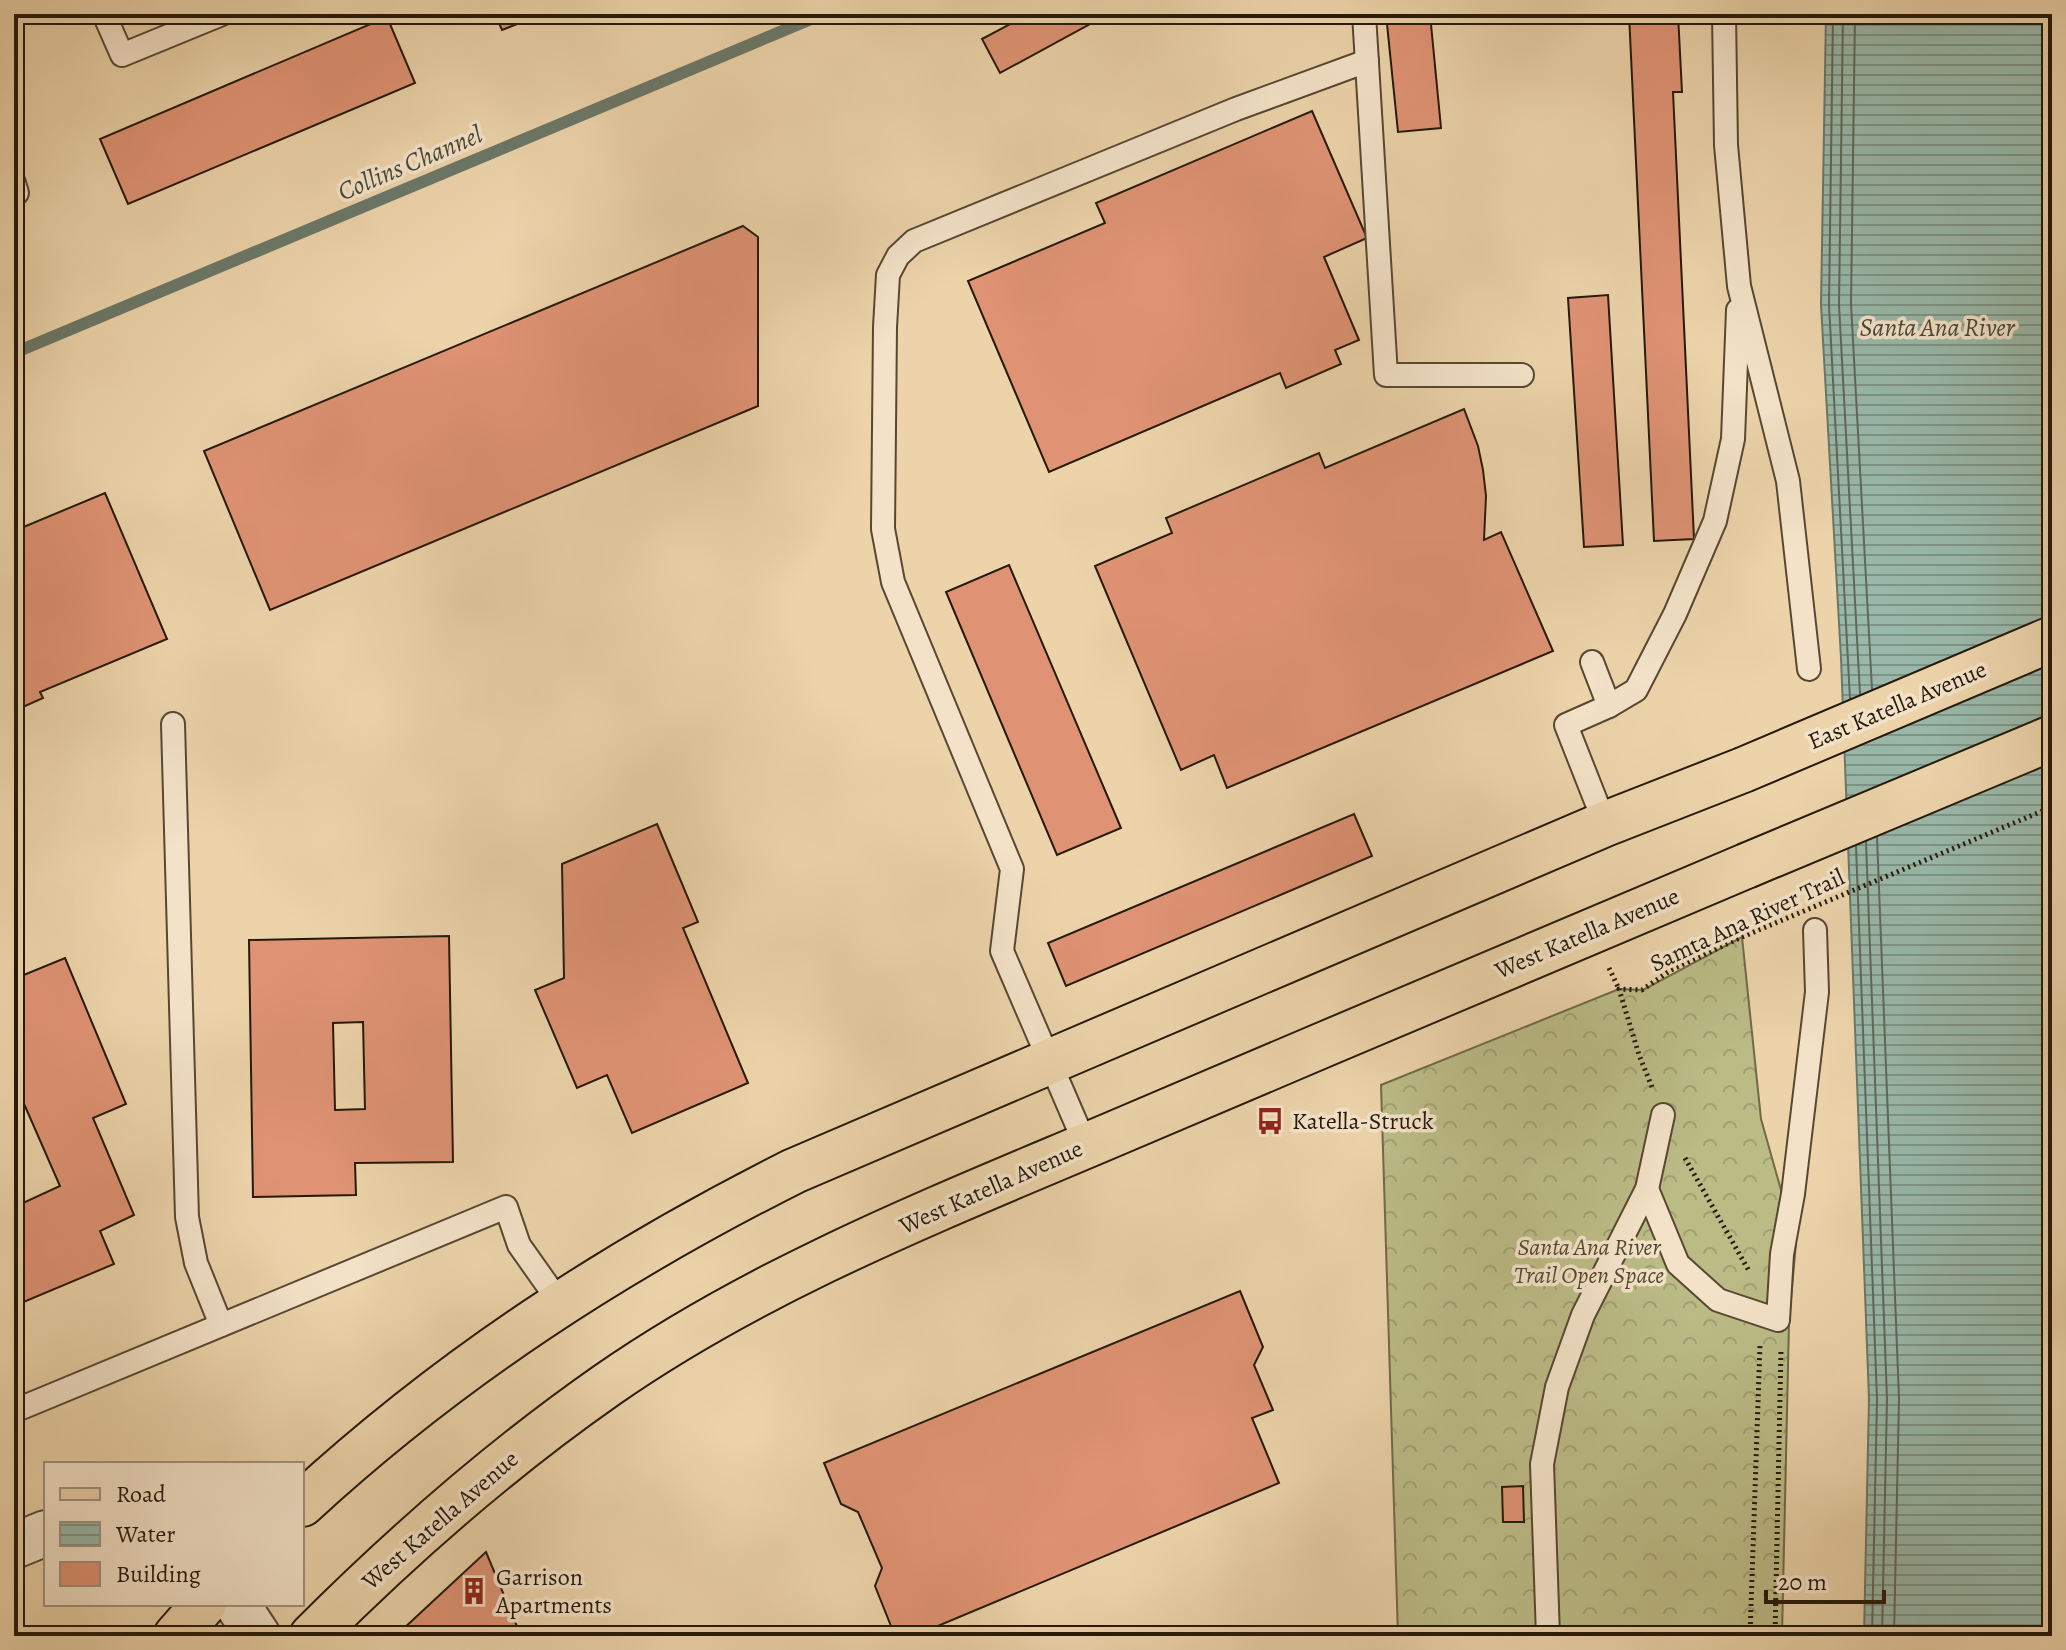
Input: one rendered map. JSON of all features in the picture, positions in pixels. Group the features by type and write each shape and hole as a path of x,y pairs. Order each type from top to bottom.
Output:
{"main road":[{"name":"East Katella Avenue","path":"1605,824 1743,770 2052,639"},
{"name":"West Katella Avenue","path":"312,1636 370,1577 491,1472 620,1376 760,1293 848,1250 1086,1146 2052,738"},
{"path":"304,1502 414,1409 515,1333 661,1241 794,1171 1605,824"},
{"path":"176,1636 202,1606"}],"street":[{"path":"14,1546 44,1534"},
{"path":"238,1606 258,1636"}],"lane":[{"path":"104,14 122,55 222,14"},
{"path":"1364,14 1386,375 1522,375"},
{"path":"1605,824 1566,725 1636,690 1675,614 1715,521 1733,439 1739,286 1726,145 1724,14"},
{"path":"1086,1146 1002,951 1012,869 893,582 883,529 888,275 898,256 914,241 1236,109 1367,61"},
{"path":"14,183 17,193 14,194"},
{"path":"1739,286 1788,481 1809,669"},
{"path":"1592,662 1609,706"},
{"path":"173,724 187,1217 196,1263 221,1325"},
{"path":"1647,1189 1678,1264 1718,1300 1778,1320 1782,1254 1793,1194 1817,992 1815,930"},
{"path":"1548,1636 1542,1464 1557,1387 1583,1315 1647,1189 1663,1115"},
{"path":"14,1411 506,1207 519,1245 560,1303"}],"path":[{"name":"Samta Ana River Trail","path":"1778,1320 1663,1115 1639,1055 1619,989 1642,990 1671,970 1742,937 2052,807"},
{"path":"1750,1636 1761,1334 1778,1320"},
{"path":"1775,1636 1781,1351 1778,1320"}],"green space":[{"name":"Santa Ana River Trail Open Space","path":"1742,937 1761,1119 1796,1243 1789,1322 1782,1636 1398,1636 1381,1085 1619,989 1643,990"}],"water":[{"name":"Santa Ana River","path":"1826,14 2052,14 2052,1636 1864,1636 1869,1399 1841,658 1821,305"}],"building":[{"path":"495,14 542,14 502,30"},
{"path":"1029,14 1089,14 1094,22 1000,73 982,39"},
{"path":"1099,14 1119,14 1102,21"},
{"path":"1386,14 1430,14 1441,128 1398,132"},
{"path":"1629,14 1678,14 1682,92 1673,92 1694,539 1654,541"},
{"path":"387,17 415,83 128,204 100,139"},
{"path":"1312,111 1367,238 1324,257 1359,340 1335,350 1341,364 1286,388 1280,373 1049,472 968,281 1105,223 1096,203"},
{"path":"743,226 758,237 758,406 270,610 204,451"},
{"path":"1608,295 1623,545 1584,547 1568,298"},
{"path":"1464,409 1483,470 1486,496 1484,540 1501,532 1553,651 1227,788 1214,755 1181,770 1095,566 1172,533 1166,518 1319,453 1325,468"},
{"path":"105,493 167,639 40,692 43,698 14,711 14,531"},
{"path":"1009,565 1121,828 1057,855 946,592"},
{"path":"1354,814 1372,856 1066,986 1048,943"},
{"path":"657,824 698,922 683,928 748,1083 632,1133 607,1075 577,1088 535,990 564,978 562,864"},
{"path":"449,936 453,1162 355,1163 356,1195 253,1197 249,940","holes":["363,1022 365,1109 335,1110 333,1023"]},
{"path":"65,958 126,1104 93,1118 134,1215 100,1231 114,1264 14,1306 14,1189 21,1204 60,1186 14,1081 14,979"},
{"path":"1240,1291 1263,1347 1254,1365 1273,1410 1252,1418 1279,1483 914,1636 895,1636 875,1586 882,1568 858,1512 841,1504 824,1463"},
{"path":"1523,1486 1524,1522 1503,1522 1502,1487"},
{"name":"Garrison Apartments","path":"486,1552 521,1636 405,1636 402,1630"}],"waterway":[{"name":"Collins Channel","path":"14,353 823,14"}],"place":[{"name":"Katella-Struck","path":"1270,1121"},
{"name":"Garrison Apartments","path":"474,1591"}]}
